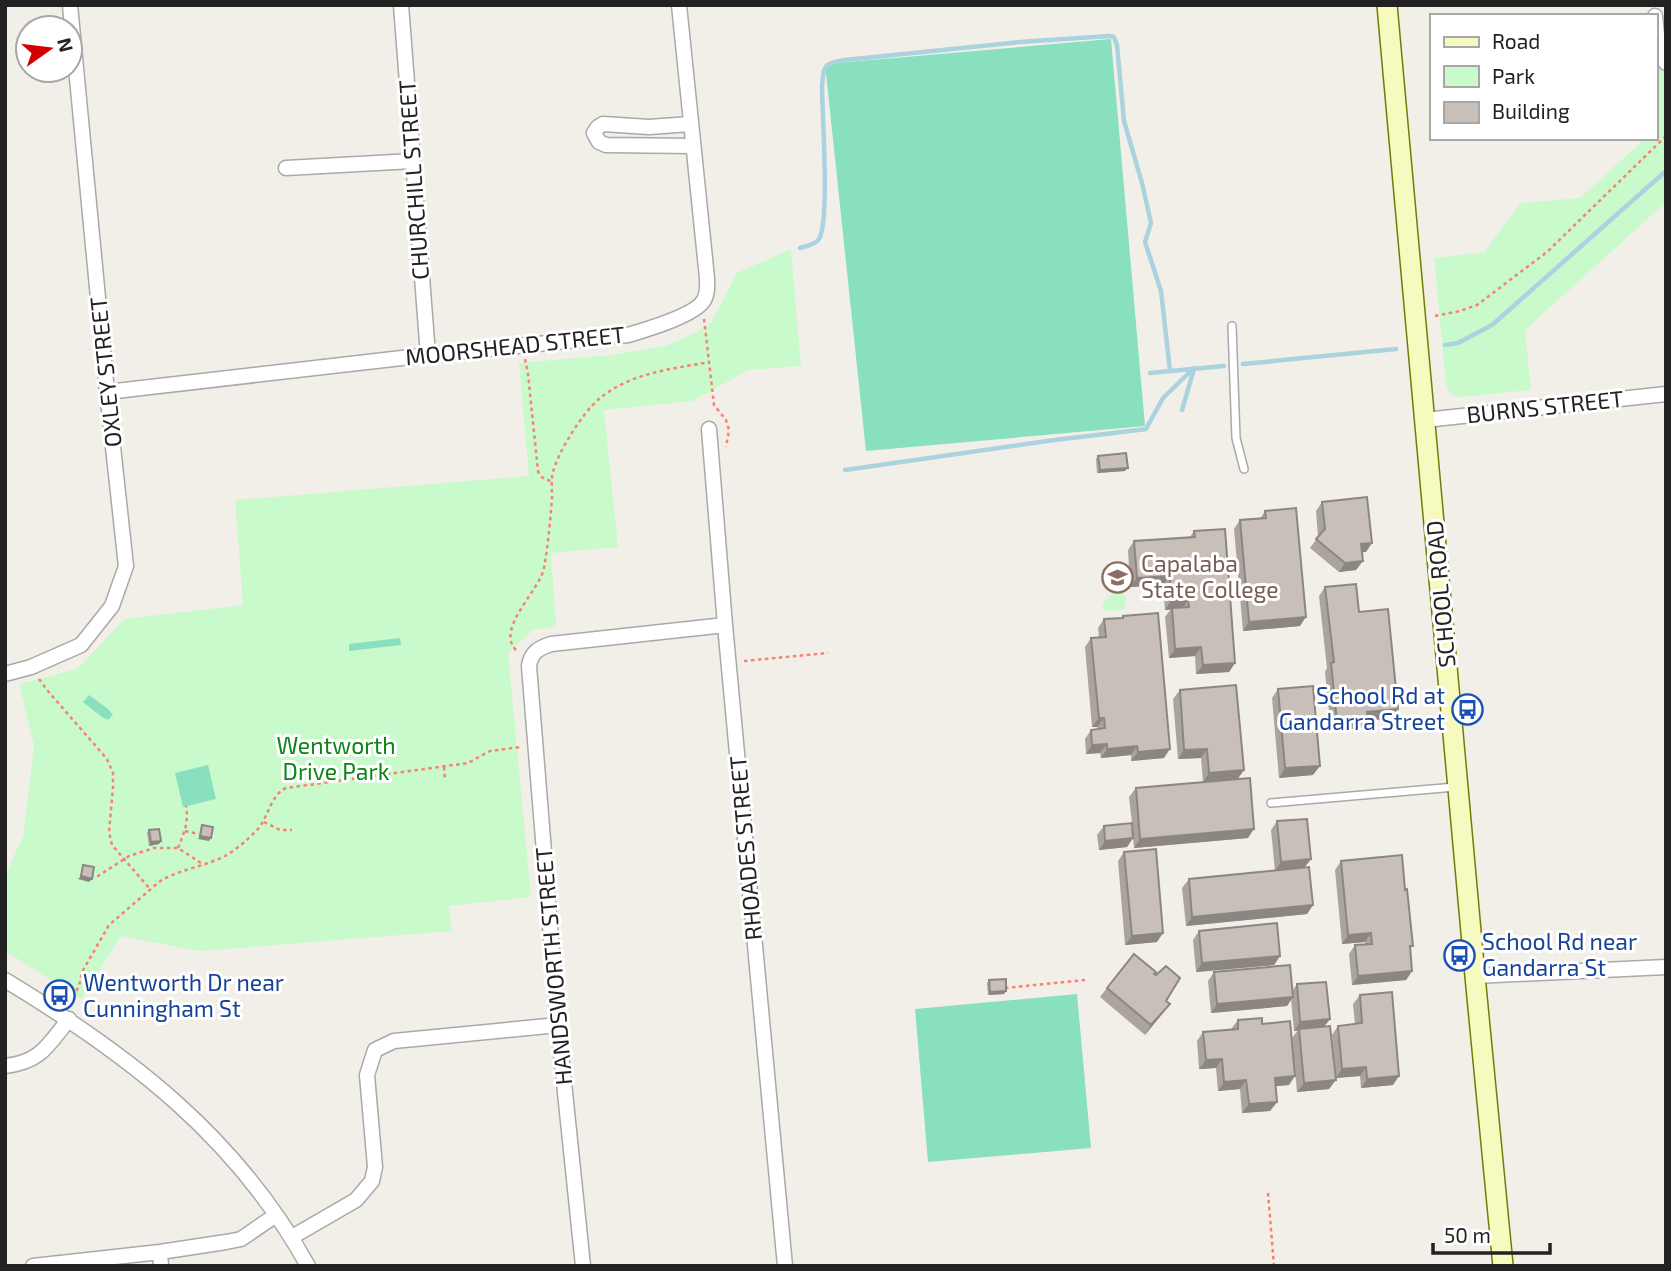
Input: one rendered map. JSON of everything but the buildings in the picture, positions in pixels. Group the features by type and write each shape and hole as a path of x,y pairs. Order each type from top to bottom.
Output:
{"street":[{"name":"OXLEY STREET","path":"5,674 32,667 81,645 112,606 126,566 70,5"},
{"name":"CHURCHILL STREET","path":"401,5 428,355"},
{"name":"MOORSHEAD STREET","path":"107,392 628,335 689,312 703,301 707,278 679,5"},
{"name":"SCHOOL ROAD","path":"1387,5 1503,1266"},
{"path":"1657,35 1659,54 1666,63"},
{"path":"690,124 649,127 603,124 594,133 599,142 606,145 692,146"},
{"path":"286,168 413,161"},
{"name":"BURNS STREET","path":"1425,420 1666,394"},
{"name":"RHOADES STREET","path":"709,429 785,1266"},
{"name":"HANDSWORTH STREET","path":"583,1266 558,1025 530,657 551,644 725,625"},
{"path":"1475,976 1666,967"},
{"path":"5,980 69,1019 132,1064 187,1111 241,1168 292,1237 308,1266"},
{"path":"5,1066 35,1058 69,1019"},
{"path":"292,1237 356,1200 372,1181 375,1167 367,1075 376,1050 394,1041 558,1025"},
{"path":"33,1266 160,1259 241,1239 275,1215"}],"lane":[{"path":"1232,326 1236,438 1244,469"},
{"path":"1271,803 1459,787"}],"path":[{"path":"1435,316 1460,312 1477,305 1547,252 1666,136"},
{"path":"522,346 528,374 538,471 539,475 552,481"},
{"path":"516,650 511,643 513,625 543,573 553,472 570,436 598,400 619,386 643,375 710,362"},
{"path":"743,662 828,653"},
{"path":"32,667 47,690 107,759 113,773 109,832 112,845 150,889"},
{"path":"73,997 82,972 109,925 168,876 227,855 264,822 281,790 468,763 490,751 521,747"},
{"path":"444,767 445,779"},
{"path":"178,848 188,820 187,806"},
{"path":"264,822 280,830 292,830"},
{"path":"185,831 199,834"},
{"path":"90,876 98,876 124,860 154,849 178,848 204,865"},
{"path":"1004,988 1086,980"},
{"path":"1268,1193 1274,1266"}],"green space":[{"path":"1111,39 1145,426 866,451 825,64"},
{"path":"1666,49 1666,202 1525,330 1531,390 1461,397 1453,395 1446,384 1434,258 1484,252 1521,203 1580,198 1644,140 1657,140 1657,50"},
{"name":"Wentworth Drive Park","path":"791,249 801,366 748,370 693,401 604,410 618,547 551,553 556,626 533,630 508,653 531,897 449,906 452,931 199,951 121,936 81,999 5,951 5,877 23,836 34,746 19,684 77,669 125,619 243,605 235,500 529,476 519,363 612,355 665,346 711,323 737,273"},
{"path":"1117,592 1124,593 1126,597 1125,608 1119,611 1103,610 1105,601"},
{"path":"400,638 401,645 349,651 349,644"},
{"path":"89,695 113,715 108,720 83,702"},
{"path":"208,765 216,799 183,807 175,773"},
{"path":"1077,994 1091,1148 928,1162 915,1009"}],"waterway":[{"path":"800,248 817,241 822,228 825,190 822,86 824,70 829,64 845,60 1020,42 1114,37 1124,121 1151,223 1145,242 1161,291 1170,371"},
{"path":"1445,345 1458,343 1492,325 1666,171"},
{"path":"1243,364 1396,349"},
{"path":"1150,373 1224,366"},
{"path":"845,470 1146,429 1163,398 1194,368"},
{"path":"1182,410 1194,369"}],"place":[{"name":"Capalaba State College","path":"1118,577"},
{"name":"School Rd at Gandarra Street","path":"1468,709"},
{"name":"School Rd near Gandarra St","path":"1459,955"},
{"name":"Wentworth Dr near Cunningham St","path":"60,996"}]}
